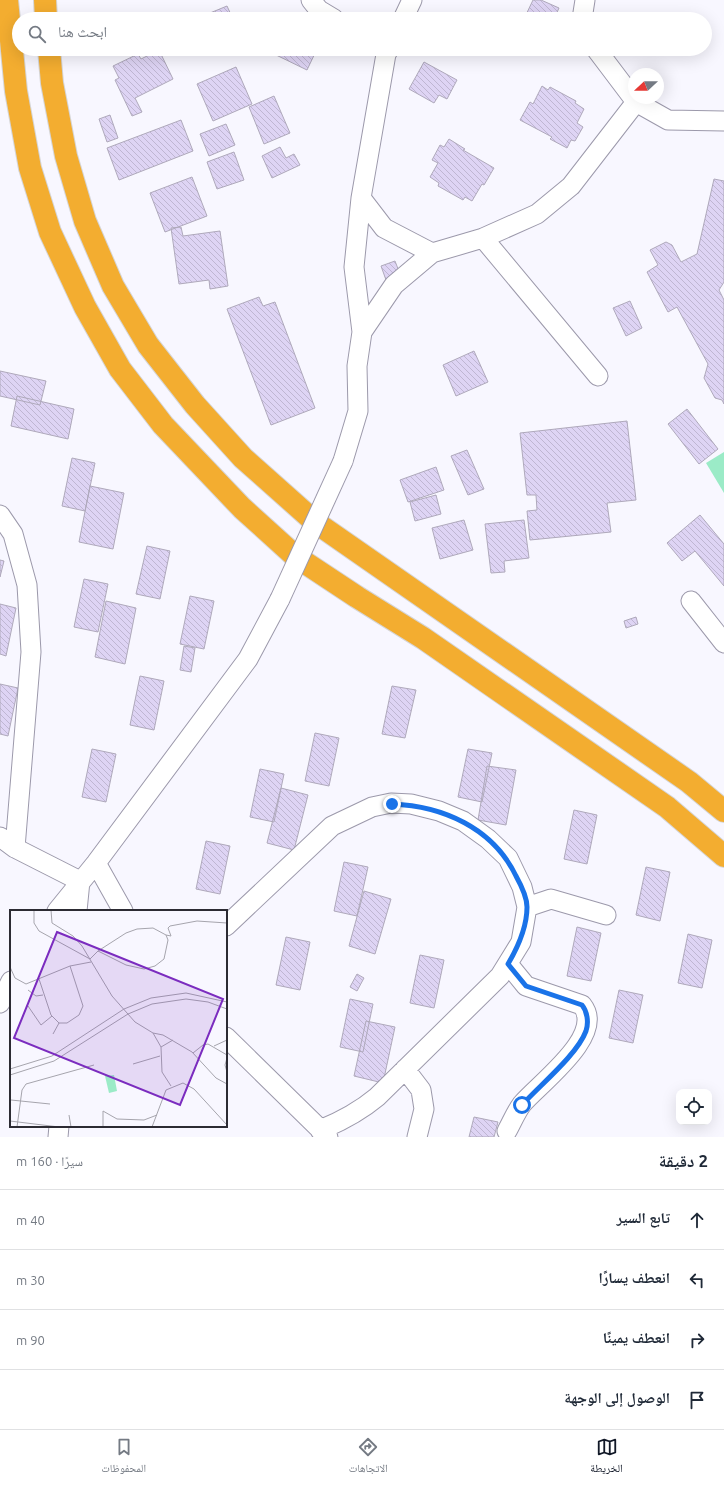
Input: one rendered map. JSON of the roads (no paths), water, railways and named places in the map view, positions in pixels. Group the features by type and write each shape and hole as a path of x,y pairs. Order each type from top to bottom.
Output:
{"highway":[{"path":"7,0 12,51"},
{"path":"45,0 46,12"},
{"path":"12,56 16,92 30,168 50,232 85,307 120,369 163,425 242,508 295,556 423,638 660,802 724,856"},
{"path":"50,56 52,83 66,156 85,221 113,286 148,345 195,405 243,458 315,522 689,782 724,811"}],"street":[{"path":"311,0 322,12"},
{"path":"406,12 412,0"},
{"path":"583,12 585,0"},
{"path":"58,910 96,863 248,659 280,599 343,461 358,411 357,366 362,332 354,267 361,198 386,56"},
{"path":"601,56 628,91"},
{"path":"362,332 394,285 432,253 483,238 537,214 571,186 634,104"},
{"path":"640,104 668,120 724,121"},
{"path":"361,198 384,228 432,253"},
{"path":"483,238 598,376"},
{"path":"0,515 13,534 27,585 31,652 7,842 80,881"},
{"path":"692,601 724,643"},
{"path":"227,925 332,826 372,807 392,804 411,804 439,811 463,821 488,839 508,858 522,887 527,907 521,942 500,976 361,1111 324,1133 227,1038"},
{"path":"96,863 122,910"},
{"path":"77,910 80,881"},
{"path":"527,907 551,900 606,916"},
{"path":"507,1131 522,1105 576,1049 587,1030 587,1011 582,1005 526,986 508,964"},
{"path":"0,1003 10,983"},
{"path":"405,1069 421,1090 424,1109 417,1137"},
{"path":"58,1137 59,1127"}]}
